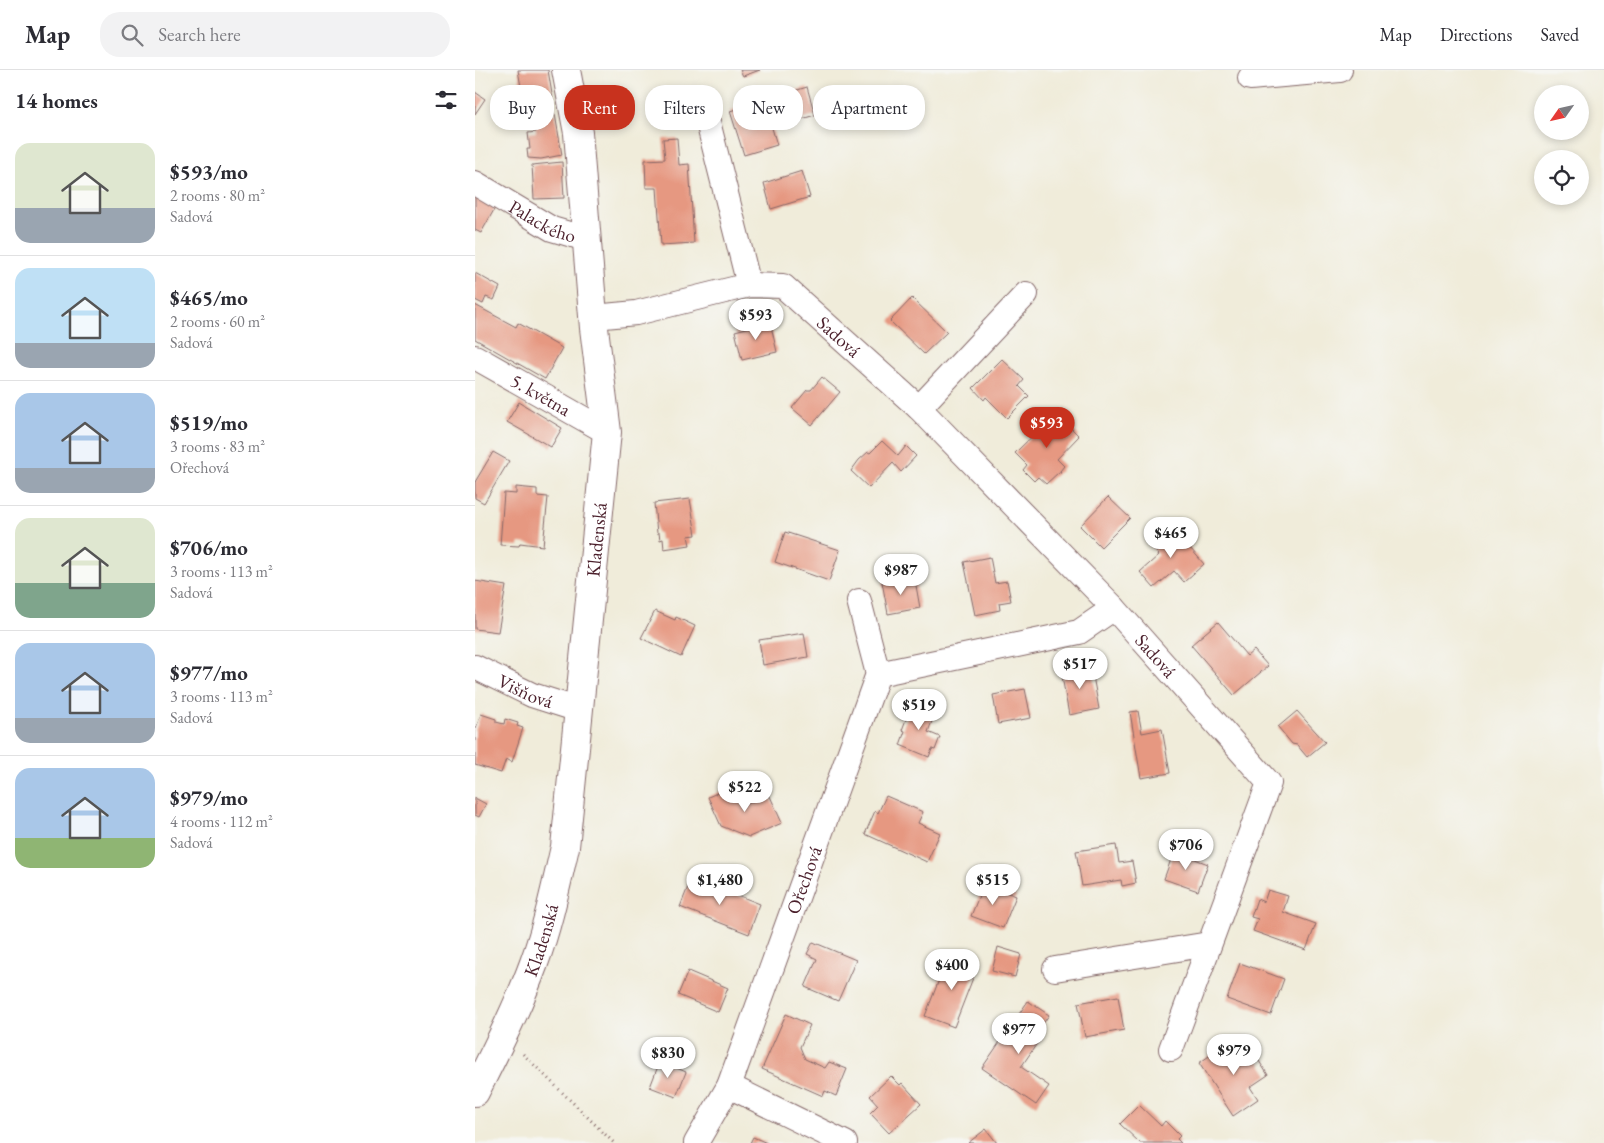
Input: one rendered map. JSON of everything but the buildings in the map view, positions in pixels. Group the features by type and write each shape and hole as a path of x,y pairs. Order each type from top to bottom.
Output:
{"street":[{"name":"Kladenská","path":"475,1092 535,962 549,915 565,847 607,432 586,239 578,133 566,70"},
{"path":"1250,78 1340,70"},
{"path":"710,130 749,285"},
{"name":"Palackého","path":"475,183 552,229 586,239"},
{"name":"Sadová","path":"594,317 636,313 749,285 783,286 919,408 1114,608 1269,783 1171,1049"},
{"path":"919,408 1026,294"},
{"name":"5. května","path":"475,357 607,432"},
{"path":"859,601 878,674 1079,632 1114,608"},
{"name":"Višňová","path":"475,667 532,695 579,710"},
{"name":"Ořechová","path":"696,1143 729,1086 878,674"},
{"path":"1055,969 1209,944"},
{"path":"729,1086 845,1143"}],"path":[{"path":"503,1034 614,1143"}]}
